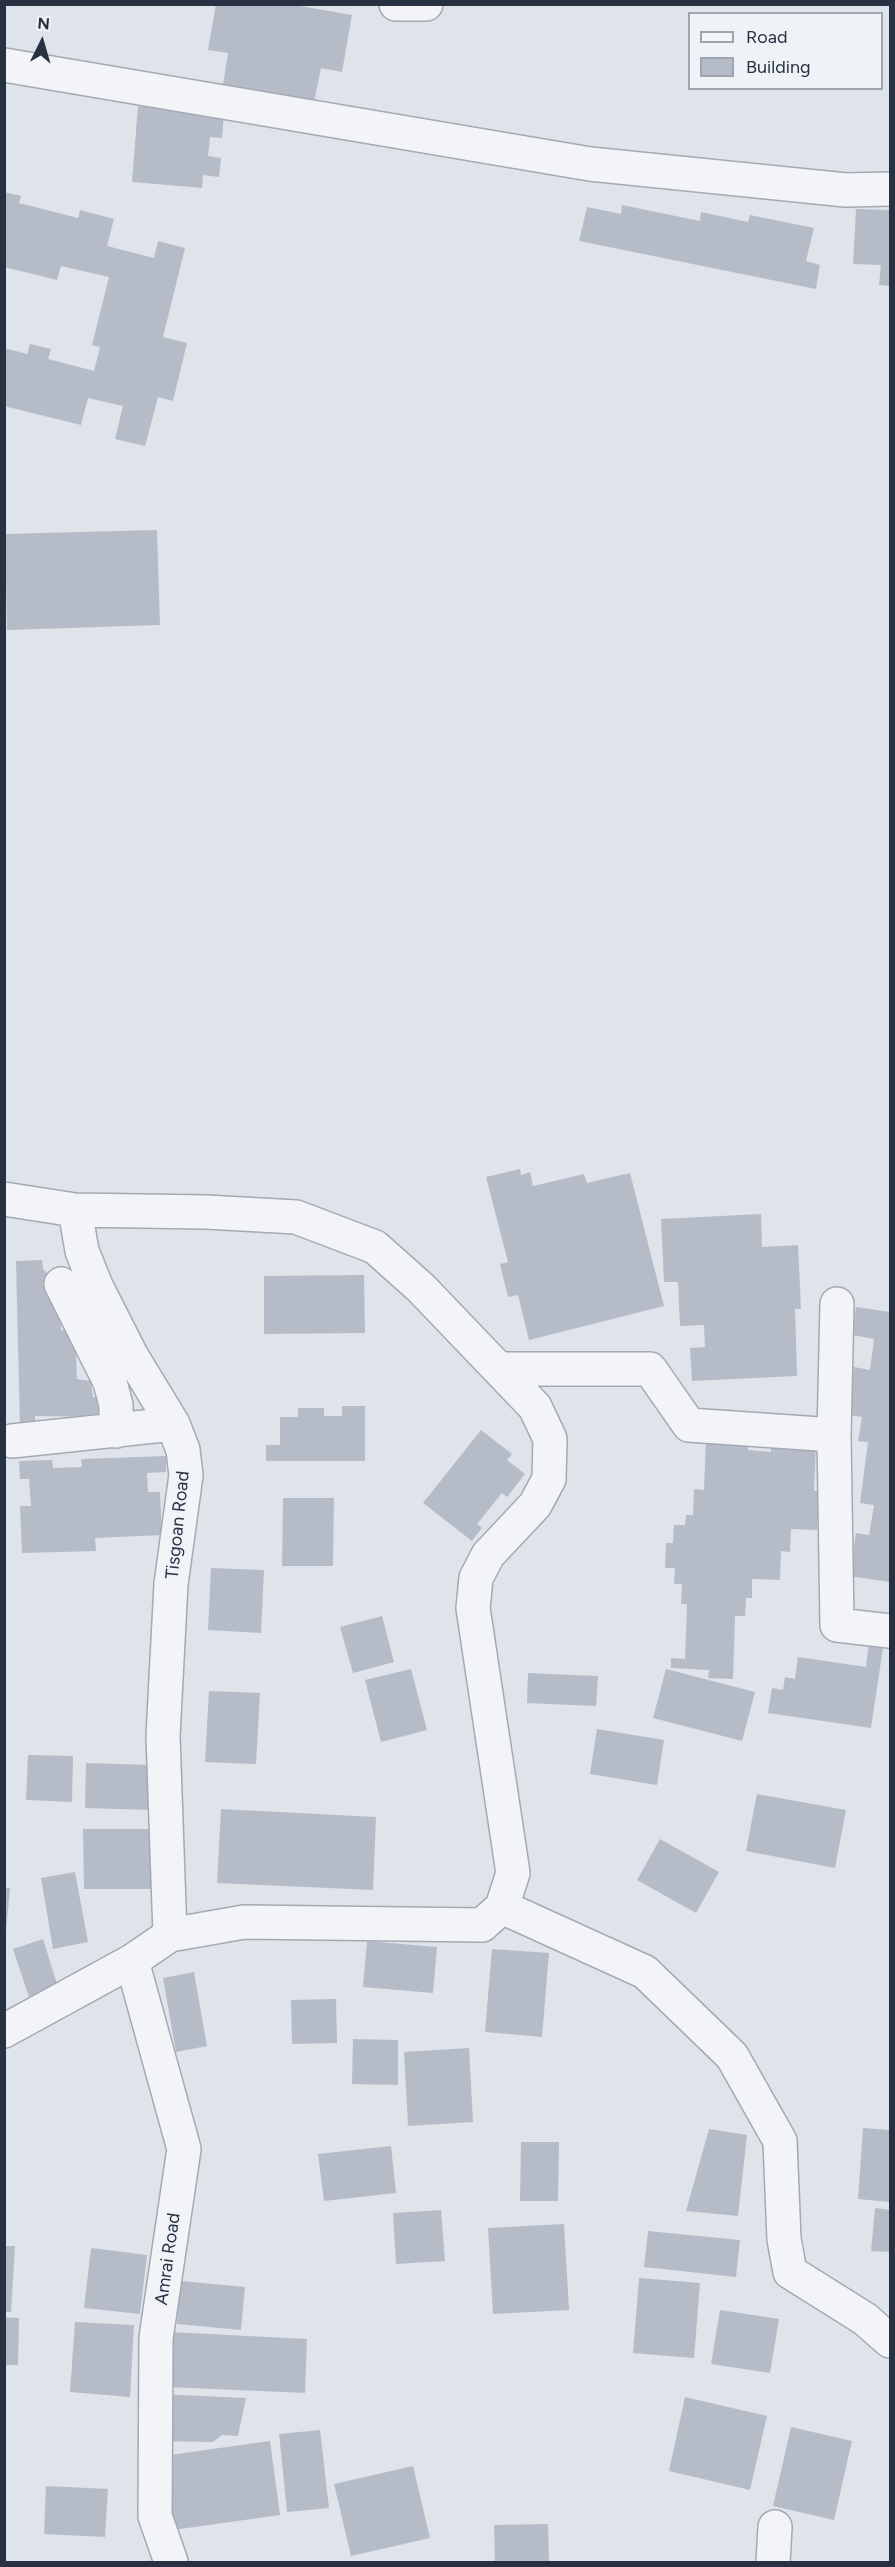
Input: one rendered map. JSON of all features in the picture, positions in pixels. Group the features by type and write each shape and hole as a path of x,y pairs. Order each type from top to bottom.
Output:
{"street":[{"path":"396,4 426,4"},
{"path":"4,65 590,164 846,190 891,189"},
{"path":"4,1199 75,1210 206,1212 296,1218 366,1243 375,1247 421,1288 535,1407 550,1439 549,1479 535,1505 488,1555 476,1578 472,1608 513,1873 502,1907 482,1925 244,1922 170,1935 132,1961 4,2031"},
{"name":"Tisgoan Road","path":"75,1210 82,1251 96,1286 131,1355 172,1424 183,1450 186,1475 171,1584 163,1736 170,1935"},
{"path":"61,1284 110,1382 116,1405 116,1431"},
{"path":"837,1304 834,1435 837,1624 891,1631"},
{"path":"499,1370 650,1369 689,1425 834,1435"},
{"path":"12,1441 172,1424"},
{"path":"502,1907 645,1972 732,2056 780,2141 784,2239 790,2272 866,2319 891,2341"},
{"name":"Amrai Road","path":"132,1961 184,2149 156,2338 154,2516 171,2562"},
{"path":"773,2562 775,2527"}],"building":[{"path":"216,4 289,4 352,15 342,72 321,68 313,107 222,91 228,53 208,50"},
{"path":"138,106 224,113 222,138 210,137 208,156 221,158 219,177 203,175 202,188 132,182"},
{"path":"4,192 21,196 19,203 78,218 80,210 114,219 107,246 154,258 158,241 185,248 163,337 187,343 173,401 158,397 145,446 115,439 123,406 88,398 81,425 4,406 4,348 27,354 30,344 51,349 48,359 94,371 100,347 92,345 109,277 61,266 57,280 4,267"},
{"path":"622,205 700,221 701,212 748,222 750,215 814,228 806,261 820,265 816,289 579,241 587,207 621,214"},
{"path":"856,209 890,210 890,286 879,285 881,265 853,264"},
{"path":"157,530 160,625 7,630 5,534"},
{"path":"520,1169 521,1175 530,1172 533,1186 584,1174 587,1183 630,1173 664,1306 529,1340 518,1295 508,1297 500,1264 508,1262 486,1177"},
{"path":"761,1214 762,1247 798,1245 801,1309 795,1309 797,1376 692,1381 690,1348 705,1347 704,1325 680,1326 678,1282 664,1282 661,1219"},
{"path":"42,1260 43,1269 50,1276 63,1301 61,1330 75,1331 77,1379 91,1381 93,1397 103,1398 106,1417 35,1416 35,1428 20,1427 16,1261"},
{"path":"364,1275 365,1333 264,1334 264,1276"},
{"path":"856,1307 890,1312 890,1582 849,1576 856,1533 869,1535 874,1505 860,1503 868,1442 858,1441 862,1417 847,1415 854,1367 870,1370 874,1339 852,1335"},
{"path":"342,1406 365,1406 365,1461 266,1461 266,1445 280,1445 280,1417 298,1417 298,1408 324,1408 324,1416 342,1416"},
{"path":"481,1430 512,1454 507,1460 525,1474 507,1497 502,1493 477,1524 482,1528 472,1541 423,1503"},
{"path":"706,1440 748,1443 748,1450 771,1452 771,1440 816,1442 814,1491 819,1491 817,1530 791,1529 790,1552 781,1551 780,1580 752,1579 752,1598 746,1598 745,1616 735,1616 733,1679 708,1678 709,1670 671,1668 671,1658 685,1659 687,1604 681,1604 682,1584 674,1584 675,1568 665,1568 666,1543 673,1543 674,1525 685,1525 686,1515 693,1515 694,1489 704,1490"},
{"path":"166,1456 166,1472 147,1473 148,1492 160,1492 162,1535 95,1538 96,1551 22,1553 20,1506 31,1506 29,1479 20,1479 19,1461 52,1460 53,1468 82,1467 81,1459"},
{"path":"283,1498 334,1498 333,1566 282,1566"},
{"path":"211,1568 264,1570 261,1633 208,1630"},
{"path":"382,1616 394,1662 353,1673 340,1627"},
{"path":"869,1640 884,1641 871,1728 768,1713 772,1688 783,1690 785,1677 795,1679 798,1657 866,1667"},
{"path":"411,1669 427,1730 381,1742 365,1680"},
{"path":"666,1669 755,1692 742,1741 653,1718"},
{"path":"528,1673 598,1676 596,1706 527,1703"},
{"path":"209,1691 260,1693 256,1764 205,1762"},
{"path":"597,1729 664,1740 657,1785 590,1774"},
{"path":"28,1755 73,1756 72,1802 26,1800"},
{"path":"86,1763 151,1765 150,1810 85,1808"},
{"path":"757,1794 846,1810 835,1868 746,1851"},
{"path":"221,1809 376,1817 373,1890 217,1883"},
{"path":"83,1829 152,1829 152,1889 84,1889"},
{"path":"660,1839 719,1872 696,1913 637,1880"},
{"path":"75,1872 88,1942 53,1949 41,1878"},
{"path":"5,1888 10,1888 6,1932 5,1932"},
{"path":"43,1939 58,1987 29,1997 13,1949"},
{"path":"367,1941 437,1947 433,1993 363,1987"},
{"path":"492,1949 549,1953 542,2037 485,2032"},
{"path":"194,1972 207,2046 176,2052 163,1978"},
{"path":"336,1999 337,2043 292,2044 291,2000"},
{"path":"353,2039 398,2040 398,2085 352,2084"},
{"path":"469,2048 473,2122 408,2126 404,2052"},
{"path":"863,2128 890,2130 890,2202 858,2199"},
{"path":"709,2129 747,2135 738,2216 686,2211"},
{"path":"521,2142 559,2142 558,2201 520,2201"},
{"path":"391,2146 396,2193 324,2201 318,2154"},
{"path":"875,2208 890,2210 890,2252 871,2251"},
{"path":"441,2210 445,2261 396,2264 393,2213"},
{"path":"564,2224 569,2310 493,2314 488,2228"},
{"path":"648,2231 740,2240 736,2277 644,2267"},
{"path":"4,2246 15,2246 11,2312 4,2312"},
{"path":"91,2248 147,2255 140,2314 84,2308"},
{"path":"639,2278 700,2283 694,2358 633,2353"},
{"path":"181,2281 245,2287 241,2330 177,2324"},
{"path":"720,2310 779,2319 770,2373 711,2364"},
{"path":"4,2317 19,2318 18,2365 4,2365"},
{"path":"75,2322 134,2325 130,2397 70,2392"},
{"path":"170,2332 307,2339 305,2393 168,2387"},
{"path":"158,2394 246,2398 238,2436 222,2435 213,2442 157,2441"},
{"path":"685,2397 767,2416 750,2490 669,2471"},
{"path":"791,2427 852,2441 834,2520 773,2506"},
{"path":"320,2430 329,2508 287,2512 279,2434"},
{"path":"270,2441 280,2515 166,2531 155,2457"},
{"path":"413,2466 430,2538 351,2556 334,2484"},
{"path":"46,2486 108,2489 105,2537 44,2534"},
{"path":"548,2524 549,2562 495,2562 494,2525"}]}
